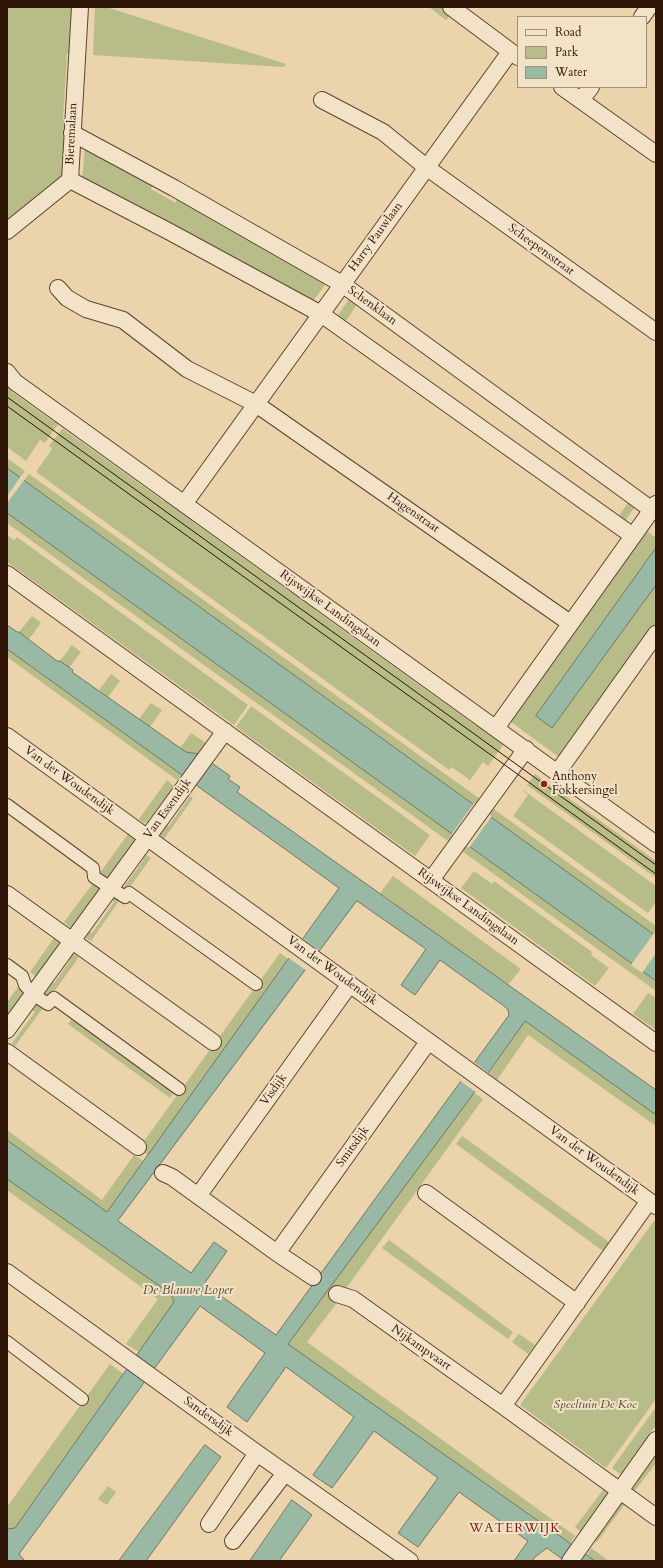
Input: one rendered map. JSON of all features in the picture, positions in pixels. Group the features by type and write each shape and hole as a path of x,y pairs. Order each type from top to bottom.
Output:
{"street":[{"name":"Bieremalaan","path":"7,231 70,180 80,7"},
{"path":"451,7 514,54"},
{"path":"643,16 649,7"},
{"name":"Harry Pauwlaan","path":"184,504 426,167 514,54"},
{"path":"563,88 656,154"},
{"path":"581,100 590,88"},
{"path":"322,100 383,132 426,167"},
{"name":"Schenklaan","path":"72,133 174,188 342,284 654,507"},
{"name":"Scheepensstraat","path":"426,167 656,332"},
{"path":"70,180 170,232 321,314 633,536"},
{"path":"58,288 67,298 86,309 123,320 187,369 256,404"},
{"name":"Rijswijkse Landingslaan","path":"7,372 15,382 656,844"},
{"name":"Hagenstraat","path":"256,404 570,623"},
{"path":"496,728 654,507"},
{"name":"Rijswijkse Landingslaan","path":"7,574 656,1043"},
{"path":"556,773 656,634"},
{"name":"Van Essendijk","path":"7,1030 225,731"},
{"name":"Van der Woudendijk","path":"7,736 652,1204"},
{"path":"431,880 526,749"},
{"path":"7,805 93,868 94,877 125,897 129,893 200,942 256,984"},
{"path":"7,894 213,1042"},
{"path":"7,965 22,976 25,985 34,995 48,1004 54,998 179,1089"},
{"name":"Visdijk","path":"198,1196 350,984"},
{"name":"Smitsdijk","path":"277,1253 428,1042"},
{"path":"7,1052 138,1147"},
{"path":"163,1173 172,1176 277,1253 313,1277"},
{"path":"426,1193 577,1303"},
{"path":"503,1406 577,1303 652,1204"},
{"name":"Sandersdijk","path":"7,1272 257,1453 410,1561"},
{"name":"Nijkampvaart","path":"337,1294 353,1299 656,1517"},
{"path":"7,1342 82,1399"},
{"path":"570,1561 656,1440"},
{"path":"209,1524 257,1453"},
{"path":"233,1541 285,1473"}],"green space":[{"path":"7,7 73,7 71,54 67,54 63,120 66,121 64,173 58,183 7,223"},
{"path":"95,7 106,7 286,64 284,67 93,55"},
{"path":"429,7 442,7 451,14 446,20"},
{"path":"85,146 154,182 151,189 176,203 176,195 328,281 313,301 82,182"},
{"path":"350,298 358,303 346,321 338,315"},
{"path":"7,383 15,387 12,392 54,422 58,418 61,420 45,443 40,440 26,461 7,447"},
{"path":"62,429 165,502 168,498 195,517 192,521 290,592 293,588 317,605 315,610 476,726 479,722 506,741 488,766 483,762 470,780 452,767 449,770 36,472 52,449 49,446"},
{"path":"7,458 25,471 20,478 7,468"},
{"path":"29,474 656,926 656,936 24,480"},
{"path":"630,500 637,504 625,521 618,517"},
{"path":"7,513 656,981 656,991 7,523"},
{"path":"646,530 656,538 656,548 536,716 552,728 656,585 656,625 560,758 507,719"},
{"path":"7,535 14,540 17,537 248,705 234,725 7,562"},
{"path":"32,616 41,623 29,639 19,632"},
{"path":"72,645 81,652 69,668 60,661"},
{"path":"7,649 182,775 177,780 7,657"},
{"path":"111,674 120,681 108,697 99,690"},
{"path":"151,703 162,710 150,727 139,719"},
{"path":"251,706 430,835 415,856 236,727"},
{"path":"191,733 206,743 199,754 186,752 180,748"},
{"path":"535,774 656,861 656,878 527,785"},
{"path":"167,780 174,786 147,822 144,823 139,819"},
{"path":"523,790 656,886 656,902 648,913 513,816 528,795"},
{"path":"190,796 193,798 164,839 157,833 164,823 169,826"},
{"path":"128,834 136,840 108,879 100,873"},
{"path":"143,853 151,858 124,895 122,890 144,859 141,856"},
{"path":"474,871 492,884 494,881 592,952 591,955 609,968 595,986 461,888"},
{"path":"393,876 521,969 508,985 380,893"},
{"path":"94,882 101,887 71,928 64,922"},
{"path":"115,893 121,898 91,941 83,936 88,930 92,933 114,902 111,899"},
{"path":"54,938 62,944 37,977 30,972"},
{"path":"71,952 79,957 48,1000 41,994 51,980 54,983 70,961 67,958"},
{"path":"280,953 288,959 148,1155 139,1148"},
{"path":"18,987 26,993 7,1018 7,1002"},
{"path":"648,993 656,998 656,1030 633,1014"},
{"path":"37,999 45,1005 15,1046 12,1043 35,1012 30,1008"},
{"path":"74,1016 176,1089 170,1098 68,1024"},
{"path":"525,1021 656,1115 656,1126 528,1035 497,1080 489,1073"},
{"path":"474,1093 483,1099 342,1294 330,1285"},
{"path":"7,1130 102,1200 134,1155 143,1161 107,1212 7,1140"},
{"path":"462,1136 609,1242 603,1251 456,1144"},
{"path":"7,1177 171,1294 174,1302 139,1352 126,1344 158,1299 7,1190"},
{"name":"Speeltuin De Koe","path":"654,1221 656,1222 656,1399 606,1468 520,1405"},
{"path":"389,1240 513,1332 508,1339 382,1248"},
{"path":"326,1290 339,1300 307,1342 575,1536 570,1543 287,1344"},
{"path":"519,1334 535,1345 528,1354 512,1342"},
{"path":"110,1364 123,1374 15,1528 7,1529 7,1507"},
{"path":"656,1407 656,1425 621,1475 612,1468"},
{"path":"656,1451 656,1463 634,1492 628,1488"},
{"path":"108,1486 116,1492 107,1505 98,1499"},
{"path":"606,1486 609,1489 609,1494 581,1532 575,1527"},
{"path":"621,1497 627,1501 597,1542 591,1538"},
{"path":"591,1548 609,1561 595,1561 587,1555"}],"water":[{"path":"7,468 656,936 656,981 7,513"},
{"path":"656,548 656,585 552,728 536,716"},
{"name":"De Blauwe Loper","path":"7,625 19,632 57,661 60,661 73,670 72,672 186,752 199,754 230,776 228,779 240,787 237,792 656,1090 656,1115 525,1021 474,1093 288,1344 595,1561 565,1561 547,1548 532,1561 514,1561 528,1541 459,1492 418,1547 398,1533 438,1478 374,1431 332,1488 313,1475 354,1417 286,1367 247,1422 227,1407 265,1353 200,1306 19,1554 25,1561 7,1561 7,1529 15,1528 174,1302 171,1294 7,1179 7,1140 107,1212 339,888 7,649","holes":["357,901 426,949 401,985 415,995 440,960 504,1006 508,1010 509,1015 276,1335 204,1284 227,1251 214,1242 191,1273 118,1221"]},
{"path":"205,1445 221,1457 146,1561 119,1561"},
{"path":"292,1500 312,1515 279,1561 250,1561"}],"pier":[{"path":"21,476 25,479 7,503 7,496"},
{"path":"474,803 492,816 469,848 451,835"},
{"path":"654,933 656,934 656,953 642,973 631,965"},
{"path":"301,937 321,952 307,971 287,957"},
{"path":"473,1061 490,1074 477,1093 459,1080"}],"tram line":[{"path":"7,397 656,865"},
{"path":"7,406 656,874"}],"place":[{"name":"Anthony Fokkersingel","path":"544,784"}],"district":[{"name":"WATERWIJK","path":"515,1529"}]}
